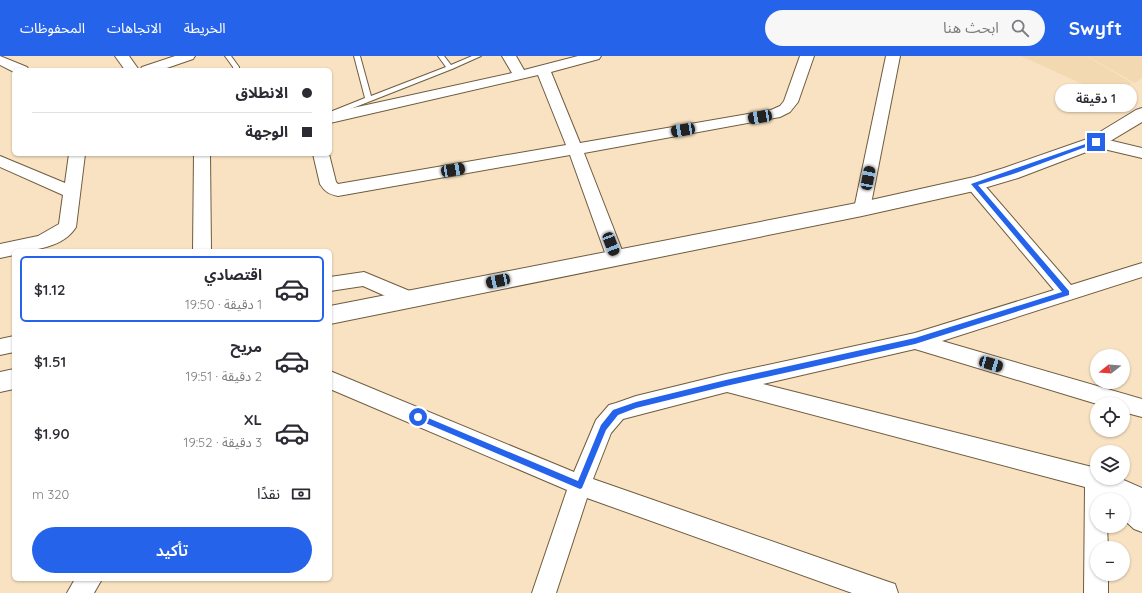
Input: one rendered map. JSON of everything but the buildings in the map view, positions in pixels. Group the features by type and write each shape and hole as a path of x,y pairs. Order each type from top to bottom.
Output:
{"main road":[{"path":"332,314 862,209 974,184 1011,173 1096,142 1142,114"},
{"path":"0,382 12,379"}],"street":[{"path":"122,56 131,68"},
{"path":"153,68 188,56"},
{"path":"509,56 521,76"},
{"path":"332,116 521,76 544,70 573,59 594,56"},
{"path":"321,156 328,184 332,189 338,190 775,114 785,109 791,102 807,56"},
{"path":"862,209 893,56"},
{"path":"0,60 18,68"},
{"path":"544,70 616,258"},
{"path":"1096,142 1142,154"},
{"path":"0,251 47,241 59,235 66,227 76,156"},
{"path":"202,156 202,249"},
{"path":"0,161 71,192"},
{"path":"974,184 1067,293"},
{"path":"544,593 580,485 603,427 616,412 636,405 726,383 915,341 1142,270"},
{"path":"332,284 364,279 410,299"},
{"path":"915,341 1142,408"},
{"path":"0,347 12,344"},
{"path":"332,381 580,485 886,593"},
{"path":"726,383 1090,477"},
{"path":"1096,485 1096,593"},
{"path":"1103,485 1111,493"},
{"path":"1110,485 1142,499"},
{"path":"1130,510 1142,521"},
{"path":"79,593 88,581"}],"lane":[{"path":"228,56 236,68"},
{"path":"357,56 369,100"},
{"path":"441,56 450,68"},
{"path":"332,115 478,56"}],"shaded area":[{"path":"1021,56 1086,56 1132,83 1111,97"},
{"path":"1087,56 1142,56 1142,78 1135,83"}],"route":[{"path":"418,417 580,485 603,427 616,412 636,405 726,383 915,341 1067,293 974,184 1011,173 1096,142"}]}
